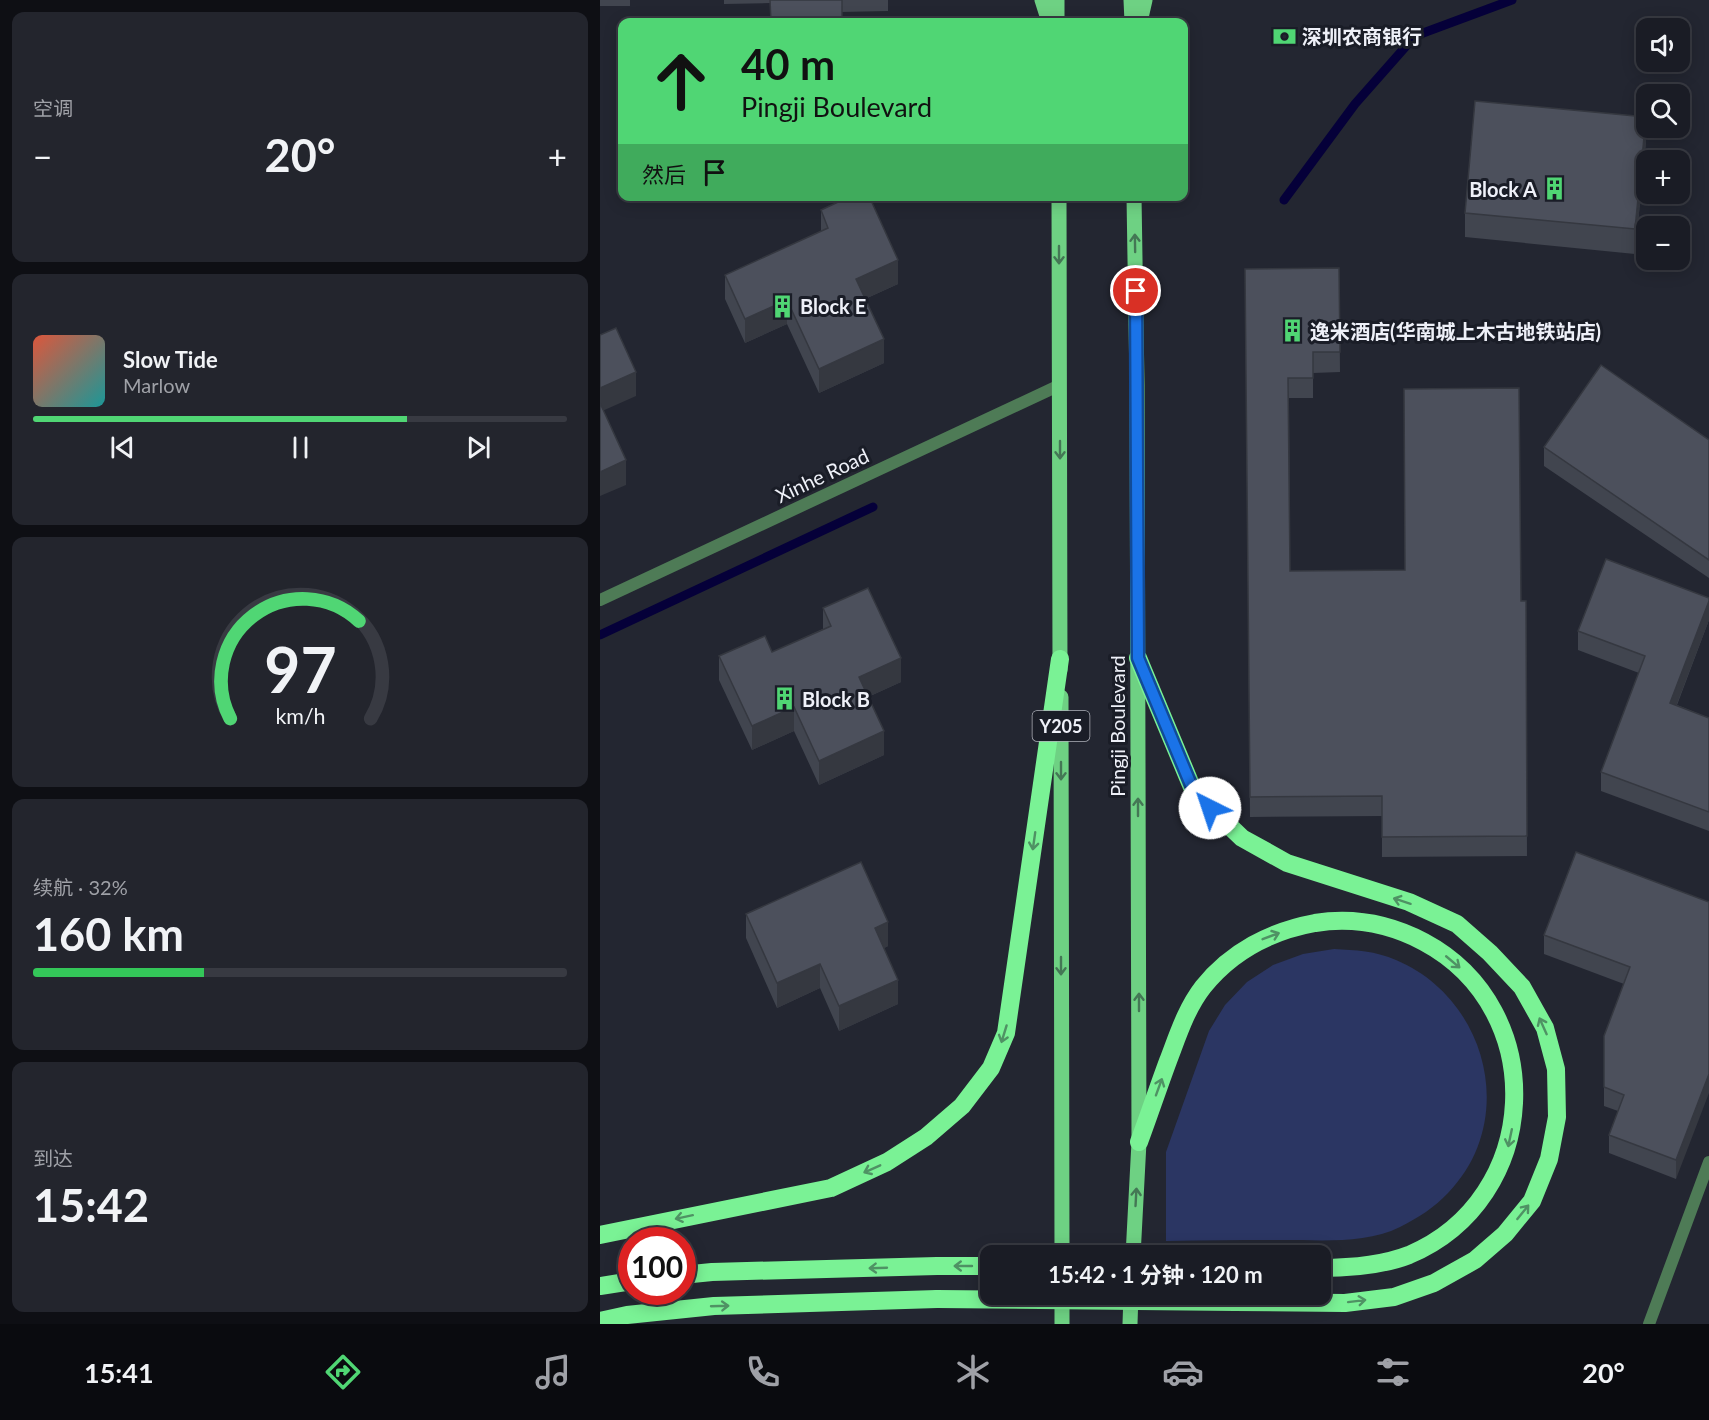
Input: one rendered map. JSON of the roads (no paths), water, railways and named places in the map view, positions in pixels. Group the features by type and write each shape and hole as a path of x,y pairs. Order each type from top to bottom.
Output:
{"highway":[{"path":"600,1321 627,1315 714,1306 937,1299 1345,1303 1394,1297 1434,1283 1474,1260 1505,1234 1532,1201 1549,1159 1557,1117 1556,1069 1545,1028 1522,987 1490,953 1457,924 1409,902 1287,862 1242,838 1194,792 1138,658"},
{"path":"600,1235 831,1188 887,1162 926,1137 962,1106 991,1068 1006,1032 1060,659"},
{"path":"1139,1142 1183,1019 1203,987 1229,960 1260,940 1295,927 1332,920 1370,923 1406,933 1439,950 1473,981 1490,1004 1506,1038 1515,1074 1515,1111 1508,1148 1492,1182 1470,1212 1442,1236 1409,1255 1373,1265 1331,1267"},
{"path":"696,1274 980,1266"},
{"path":"600,1287 618,1284"}],"main road":[{"path":"1042,0 1048,18"},
{"path":"1057,0 1057,18"},
{"path":"1131,0 1132,18"},
{"path":"1141,18 1145,0"},
{"name":"Y205","path":"1059,201 1062,1245"},
{"name":"Pingji Boulevard","path":"1134,201 1137,385 1139,1142 1134,1245"},
{"path":"1062,1305 1062,1324"},
{"path":"1130,1324 1131,1305"}],"street":[{"name":"Xinhe Road","path":"600,600 1060,385"},
{"path":"1649,1324 1709,1162"}],"waterway":[{"path":"1284,200 1355,104 1415,36 1512,0"},
{"path":"600,635 873,507"}],"place":[{"name":"深圳农商银行","path":"1284,36"},
{"name":"Block A","path":"1555,189"},
{"name":"Block E","path":"782,306"},
{"name":"逸米酒店(华南城上木古地铁站店)","path":"1292,331"},
{"name":"Block B","path":"784,699"}]}
